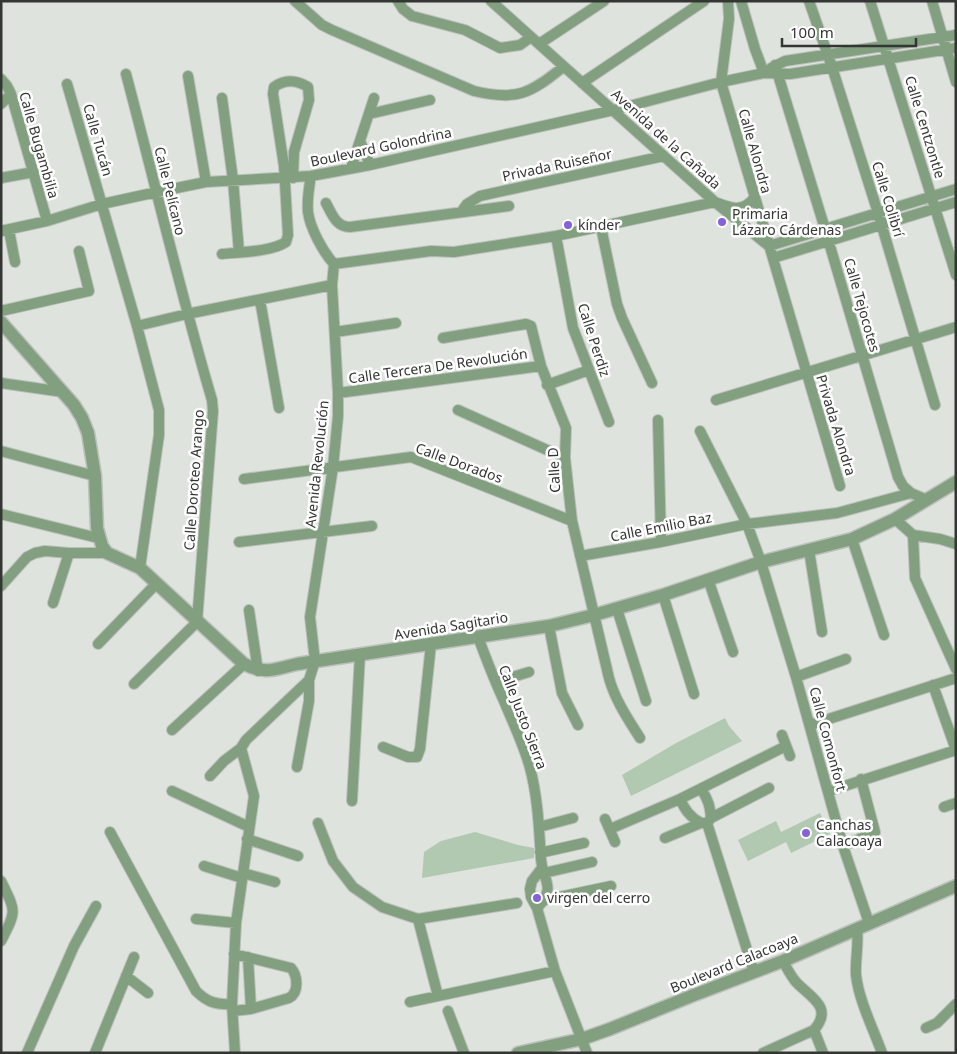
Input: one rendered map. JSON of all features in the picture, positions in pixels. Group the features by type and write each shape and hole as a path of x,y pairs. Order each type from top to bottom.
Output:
{"street":[{"path":"295,1 322,25 332,30 474,91 490,95 508,96 526,93 541,85 563,67"},
{"path":"398,1 403,9 412,16 465,30 500,48 520,45 531,36"},
{"path":"539,44 604,1"},
{"path":"582,83 704,1"},
{"path":"721,82 729,19 728,1"},
{"path":"741,1 764,73"},
{"name":"Calle Colibrí","path":"808,1 832,67 882,225 935,405"},
{"name":"Calle Centzontle","path":"870,1 956,275"},
{"path":"932,1 943,37 951,49 956,82"},
{"name":"Avenida de la Cañada","path":"492,2 715,202 769,246"},
{"name":"Boulevard Golondrina","path":"776,70 784,61 956,35"},
{"name":"Boulevard Golondrina","path":"5,231 47,221 102,204 206,182 311,176 370,165 614,110 721,82 776,70 832,67 951,49"},
{"name":"Calle Tejocotes","path":"776,70 826,229 898,478 911,493"},
{"name":"Calle Pelícano","path":"126,74 187,314"},
{"path":"188,76 206,182"},
{"name":"Calle Bugambilia","path":"1,80 11,94 47,221"},
{"path":"222,254 281,246 286,242 288,235 289,178 310,94 308,87 302,83 288,81 274,87 273,94 289,178"},
{"name":"Calle Alondra","path":"721,82 805,371"},
{"name":"Calle Tucán","path":"67,84 137,326 160,423 140,568"},
{"path":"1,104 11,94"},
{"path":"222,98 234,180 239,252"},
{"path":"352,168 374,98"},
{"path":"369,114 430,100"},
{"path":"360,141 370,165"},
{"name":"Privada Ruiseñor","path":"462,212 474,199 480,196 664,156"},
{"path":"1,178 34,172"},
{"path":"311,176 308,211 310,219 325,254 334,266 431,251 447,252 556,236 715,202 726,207 741,208 754,198"},
{"path":"769,246 956,189"},
{"path":"773,258 956,202"},
{"path":"326,203 338,223 343,227 508,206"},
{"path":"600,227 617,304 652,383"},
{"path":"5,231 15,262"},
{"name":"Calle Perdiz","path":"556,236 570,316 609,422"},
{"path":"1,311 89,291 79,251"},
{"name":"Avenida Revolución","path":"315,661 310,617 333,467 338,393 332,285 334,266"},
{"path":"137,326 332,285"},
{"path":"260,300 279,408"},
{"name":"Calle Doroteo Arango","path":"187,314 212,400 213,411 197,622"},
{"path":"1,322 63,392 82,418 88,433 95,476 98,538 107,553"},
{"path":"335,332 396,323"},
{"name":"Calle D","path":"443,338 526,324 532,326 547,385 566,428 564,458 572,521 612,690 640,738"},
{"path":"716,400 805,371 956,327"},
{"name":"Calle Tercera De Revolución","path":"338,393 541,366"},
{"path":"547,385 589,370"},
{"name":"Privada Alondra","path":"805,371 840,486"},
{"path":"1,383 63,392"},
{"path":"458,410 564,458"},
{"path":"658,420 661,542"},
{"name":"Calle Comonfort","path":"700,431 747,524 761,562 796,677 829,791 863,926 859,944 856,977 882,1053"},
{"path":"1,451 95,476"},
{"name":"Calle Dorados","path":"244,478 411,457 572,521"},
{"name":"Avenida Sagitario","path":"107,553 140,568 244,664 258,670 270,670 315,661 549,626 617,609 761,562 852,539 894,519 956,482"},
{"path":"911,493 925,499"},
{"name":"Calle Emilio Baz","path":"580,556 747,524 837,513 911,493"},
{"path":"1,514 98,538"},
{"path":"894,519 913,535 940,539 956,544"},
{"path":"239,542 372,526"},
{"path":"913,535 915,578 956,669"},
{"path":"852,539 884,635"},
{"path":"809,550 822,632"},
{"path":"1,586 27,557 35,553 45,551 107,553"},
{"path":"53,603 69,553"},
{"path":"708,580 733,652"},
{"path":"98,644 157,583"},
{"path":"664,595 694,694"},
{"path":"617,609 646,701"},
{"path":"250,610 258,670"},
{"path":"134,684 197,622"},
{"path":"549,626 562,693 578,725"},
{"name":"Calle Justo Sierra","path":"478,637 530,768 539,828 540,852 548,893 545,900"},
{"path":"383,747 408,757 417,756 420,749 431,644"},
{"path":"352,801 360,654"},
{"path":"796,677 846,659"},
{"path":"297,767 309,700 309,680 315,661"},
{"path":"172,730 244,664"},
{"path":"496,682 529,672"},
{"path":"810,725 956,678"},
{"path":"210,776 224,761 242,748 246,740 309,680"},
{"path":"829,791 956,750 933,685"},
{"path":"782,735 790,756"},
{"path":"615,842 608,824 680,799 786,746"},
{"path":"236,1053 232,1008 236,923 254,796 242,748"},
{"path":"843,846 875,832 862,779"},
{"path":"665,838 706,822 769,788"},
{"path":"701,789 707,797 710,807 706,822 754,972"},
{"path":"172,791 249,827"},
{"path":"680,799 688,813 706,822"},
{"path":"944,807 956,803"},
{"path":"539,828 573,818"},
{"path":"318,823 333,861 353,887 382,907 418,919 517,902"},
{"path":"110,832 196,991 205,1000 232,1008 250,1008 293,996 296,988 295,974 292,968 234,954"},
{"path":"247,839 298,856"},
{"path":"540,852 584,843"},
{"path":"587,1053 555,970 530,889 532,881 543,870 592,862"},
{"path":"204,866 275,882"},
{"path":"1,881 12,904 14,913 1,941"},
{"path":"536,908 545,900 611,886"},
{"name":"Boulevard Calacoaya","path":"518,1053 582,1039 610,1029 783,961 956,886"},
{"path":"27,1053 74,946 96,906"},
{"path":"196,919 236,923"},
{"path":"418,919 438,996"},
{"path":"95,1053 134,957"},
{"path":"248,957 250,1008"},
{"path":"763,1053 814,1030 819,1024 822,1009 818,1002 796,982 783,961"},
{"path":"410,1002 555,970"},
{"path":"126,976 148,993"},
{"path":"926,1028 937,1023 956,1004"},
{"path":"448,1011 464,1053"},
{"path":"814,1030 823,1053"}],"green space":[{"path":"725,718 729,726 742,741 631,796 622,775 676,743"},
{"path":"820,813 830,834 791,853 786,842 748,861 738,840 776,821 781,832"},
{"path":"475,832 534,848 534,858 422,878 424,852 441,841"}],"place":[{"name":"Primaria Lázaro Cárdenas","path":"722,222"},
{"name":"kínder","path":"568,225"},
{"name":"Canchas Calacoaya","path":"806,833"},
{"name":"virgen del cerro","path":"537,898"}]}
